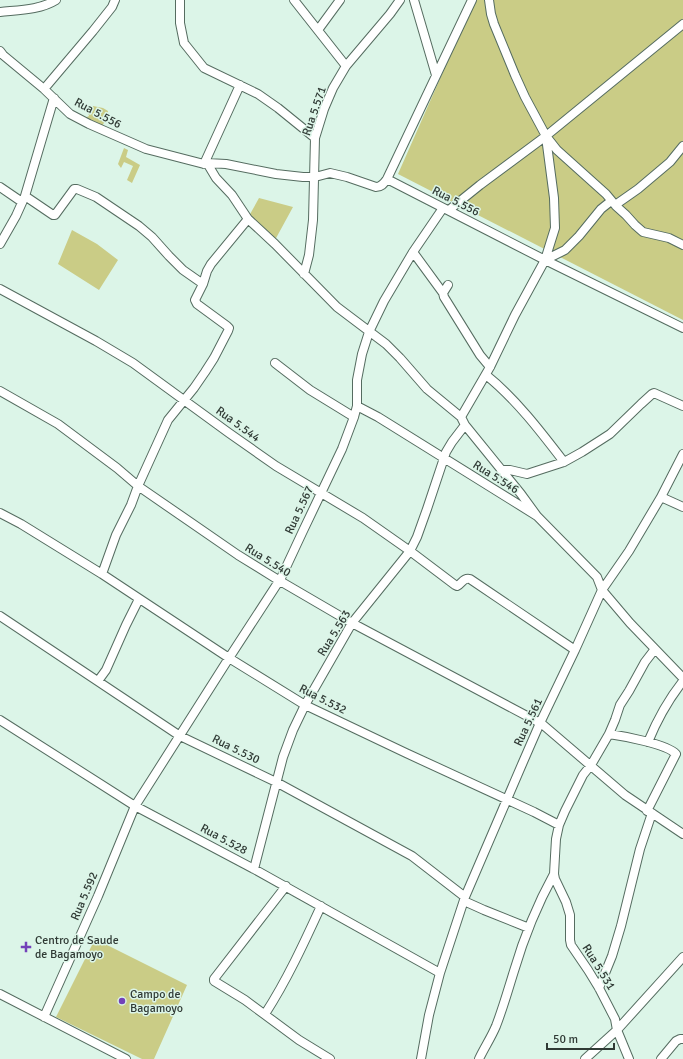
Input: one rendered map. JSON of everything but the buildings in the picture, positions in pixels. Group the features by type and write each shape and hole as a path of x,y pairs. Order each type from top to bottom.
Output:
{"street":[{"path":"0,12 36,8 56,0"},
{"path":"44,89 93,31 112,7 115,0"},
{"path":"180,0 180,23 184,43 204,68 258,94 315,138"},
{"path":"294,0 346,66"},
{"path":"318,30 340,0"},
{"name":"Rua 5.571","path":"304,274 309,255 313,220 315,138 324,109 333,88 346,66 400,0"},
{"path":"414,0 436,75"},
{"path":"387,178 472,0"},
{"path":"489,0 490,14 515,75 546,136 557,150 606,194 613,203 643,232 669,238 683,245"},
{"name":"Rua 5.567","path":"135,806 228,658 280,581 320,492 342,448 354,417 357,406 357,380 362,354 369,332 384,301 413,252 446,209 546,136 683,24"},
{"name":"Rua 5.556","path":"0,51 3,56 44,89 70,114 146,149 205,163 226,164 276,174 315,177 330,173 376,187 380,187 387,178 545,260 683,328"},
{"path":"240,85 205,163 216,178 232,195 248,219 275,244 337,307 386,344 396,353 427,389 461,417 465,425 537,516"},
{"path":"0,244 24,199 54,98"},
{"path":"461,417 488,371 515,315 545,260 555,228 554,198 546,136"},
{"path":"545,260 565,250 579,236 601,209 613,203 618,203 638,189 670,162 683,146"},
{"path":"0,187 53,215 55,215 74,189 96,198 139,226 152,237 183,270 203,284"},
{"path":"102,574 116,535 131,505 168,420 201,378 214,358 228,328 196,304 195,300 211,264 248,219"},
{"path":"413,252 443,293 497,384 564,462"},
{"path":"443,293 448,285"},
{"name":"Rua 5.544","path":"0,289 96,341 133,363 276,466 363,518 457,586 464,579 470,579 575,650"},
{"path":"275,363 310,390 354,417"},
{"name":"Rua 5.540","path":"0,391 58,424 117,468 138,486 238,555 280,581 352,623 540,723 625,795 683,834"},
{"path":"501,470 510,470 527,474 564,462 610,434 652,394 657,393 683,406"},
{"name":"Rua 5.546","path":"357,406 378,417 537,516 597,577 602,590 630,623 683,680"},
{"name":"Rua 5.563","path":"254,869 283,757 293,730 305,705 352,623 410,551 428,509 446,452 465,425"},
{"name":"Rua 5.561","path":"421,1059 429,1016 440,973 464,899 540,723 602,590 629,551 661,497 683,454"},
{"path":"661,497 683,507"},
{"name":"Rua 5.532","path":"0,513 21,524 102,574 228,658 305,705 507,800"},
{"path":"98,681 106,670 139,599"},
{"name":"Rua 5.530","path":"0,616 180,736 276,782 412,856 464,899 484,910 529,928"},
{"name":"Rua 5.531","path":"629,1059 617,1030 615,1019 600,988 571,945 569,908 554,874 556,839 559,825 583,775 591,765 609,734 620,705 645,662 655,649"},
{"path":"648,742 661,713 683,680"},
{"name":"Rua 5.528","path":"0,720 135,806 286,886 440,973"},
{"path":"600,988 621,926 650,812 676,754 675,752 664,747 648,742 609,734"},
{"path":"507,800 559,825"},
{"name":"Rua 5.592","path":"44,1017 98,896 135,806"},
{"path":"479,1059 497,1023 529,928 545,890 554,874"},
{"path":"286,886 214,979 214,981 245,1000 299,1040 330,1059"},
{"path":"265,1014 276,996 321,906"},
{"path":"586,1059 617,1030 683,957"},
{"path":"0,994 123,1058"},
{"path":"661,1059 676,1041 683,1039"}],"green space":[{"path":"476,0 683,0 683,320 398,174"},
{"path":"93,106 103,108 108,111 102,127 85,118 89,116 88,112"},
{"path":"124,148 128,150 126,157 140,165 132,183 127,180 133,166 124,162 121,168 118,164"},
{"path":"259,198 293,207 275,240 249,216"},
{"path":"72,230 97,244 118,260 99,290 58,264"},
{"name":"Campo de Bagamoyo","path":"95,939 187,985 154,1059 142,1059 56,1017"}],"place":[{"name":"Centro de Saude de Bagamoyo","path":"26,947"},
{"name":"Campo de Bagamoyo","path":"122,1001"}]}
